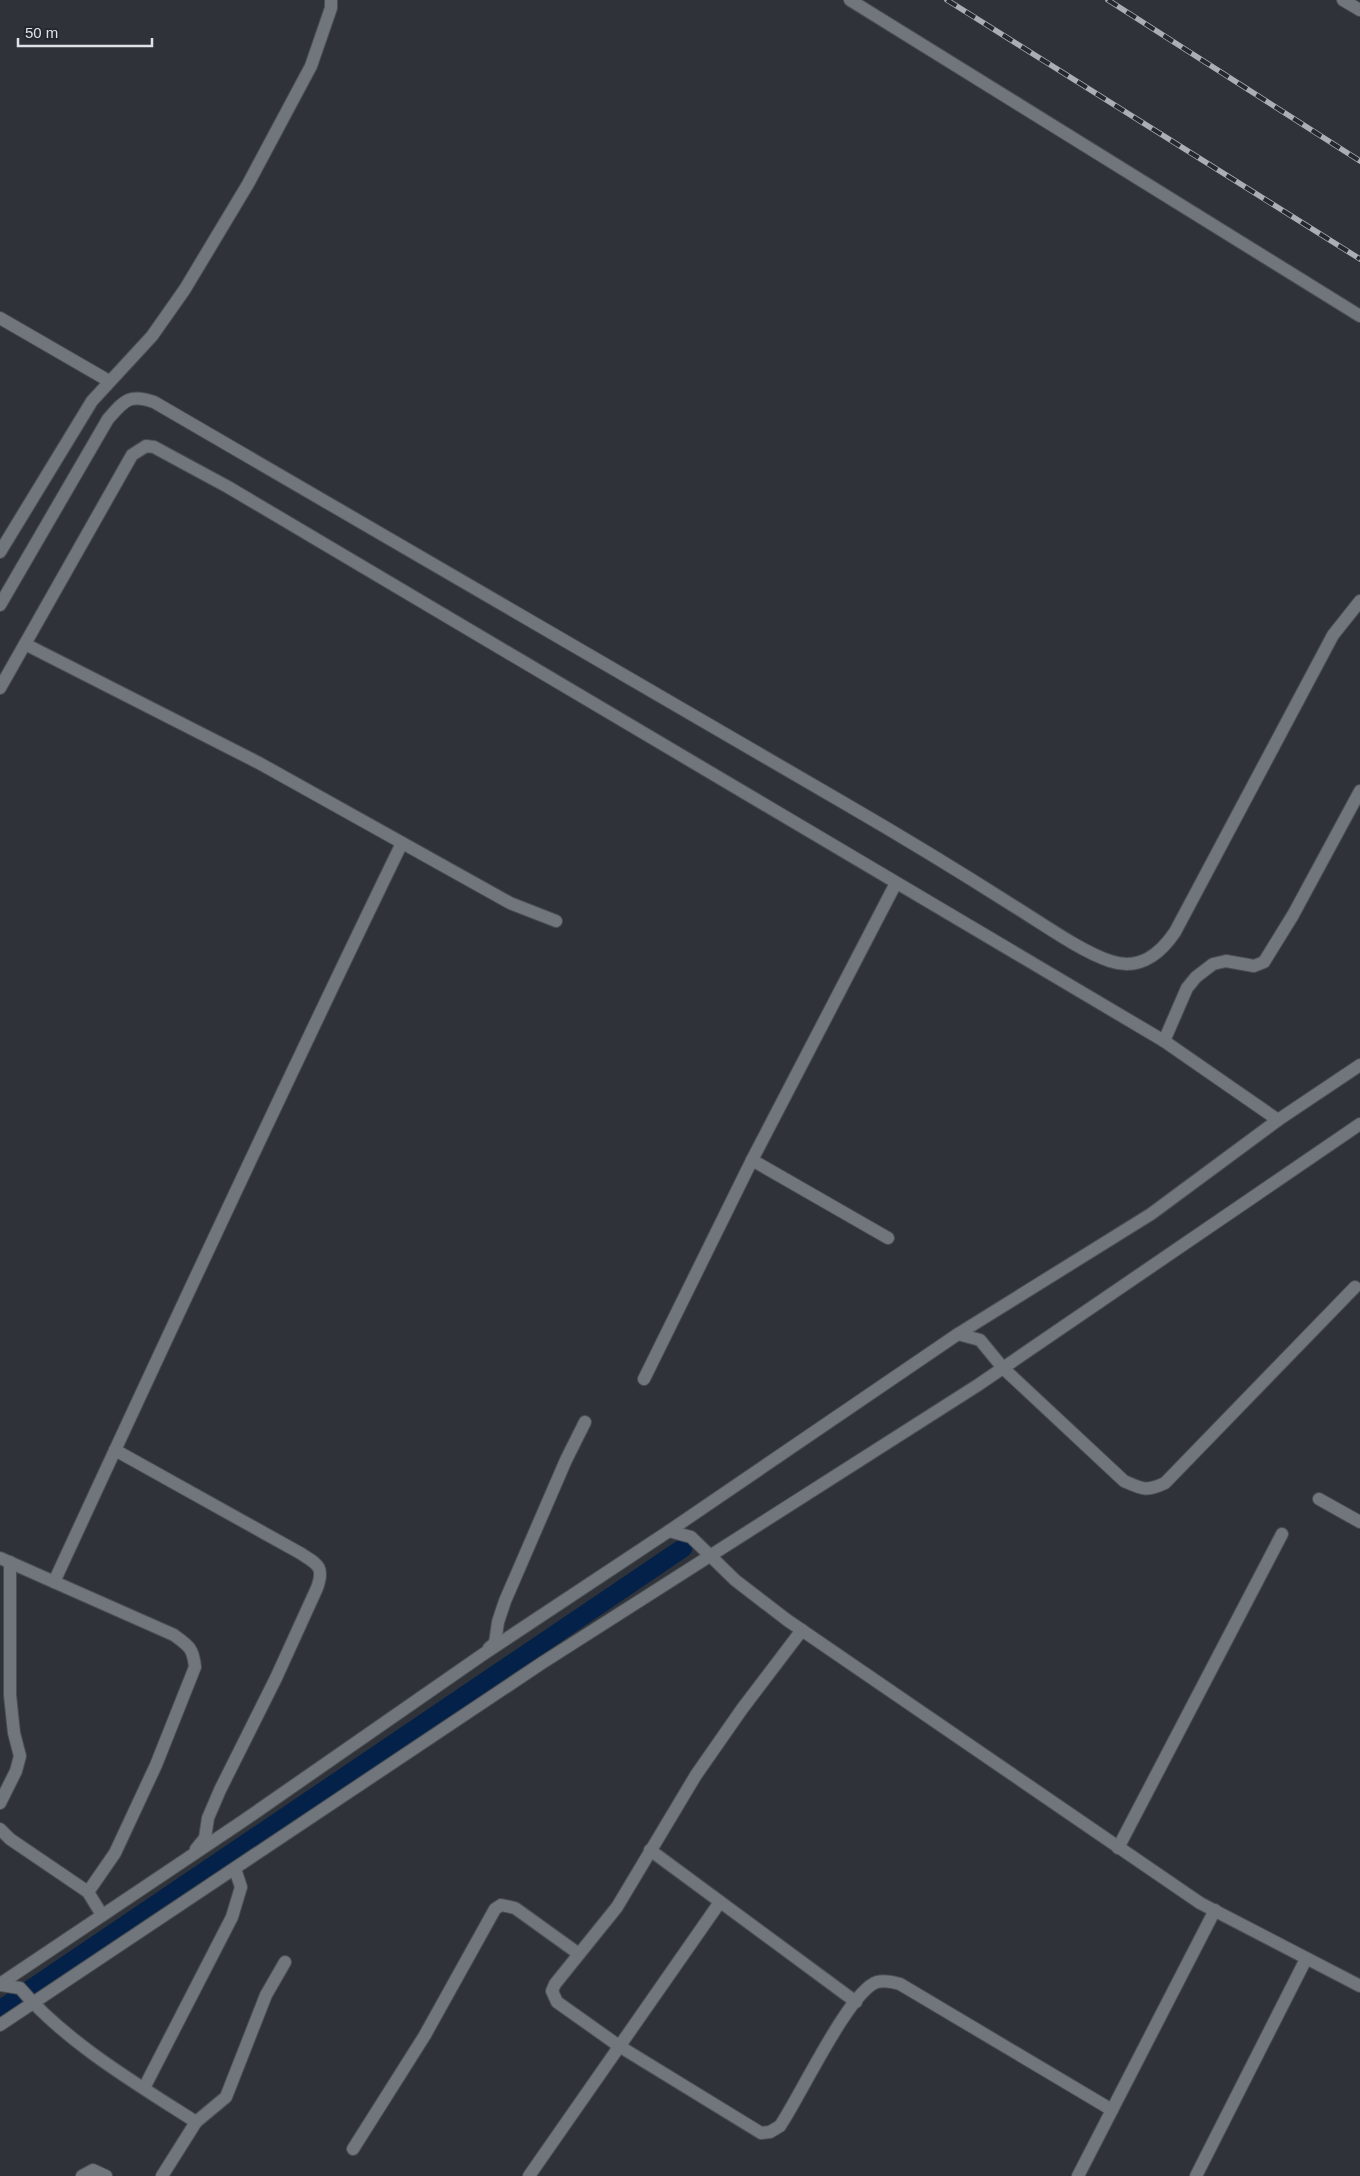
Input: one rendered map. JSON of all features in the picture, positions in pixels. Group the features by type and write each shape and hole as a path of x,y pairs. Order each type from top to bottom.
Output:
{"street":[{"path":"0,552 92,401 132,359 158,328 185,289 248,184 311,66 331,8 331,0"},
{"path":"850,0 1360,316"},
{"path":"1343,0 1360,10"},
{"path":"0,318 109,381"},
{"path":"0,605 108,419 125,401 130,398 140,397 154,402 573,645 923,850 1069,940 1112,962 1133,962 1148,960 1163,950 1175,932 1333,635 1360,601"},
{"path":"0,688 132,454 146,446 154,447 228,487 1164,1041 1278,1120"},
{"path":"25,644 259,763 510,903 556,921"},
{"path":"1164,1041 1187,988 1196,977 1213,964 1226,961 1254,966 1264,962 1293,915 1360,791"},
{"path":"54,1582 208,1255 283,1087 402,844"},
{"path":"644,1379 752,1160 896,883"},
{"path":"0,1984 191,1856 482,1655 669,1532 958,1334 1151,1214 1278,1120 1360,1065"},
{"path":"0,2025 27,1996 235,1869 706,1553 1000,1364 1360,1124"},
{"path":"752,1160 888,1238"},
{"path":"958,1334 980,1340 1000,1364 1124,1481 1142,1489 1152,1489 1165,1483 1355,1287"},
{"path":"482,1655 495,1643 498,1622 505,1601 566,1460 585,1422"},
{"path":"115,1450 300,1553 315,1562 321,1569 322,1576 317,1588 208,1818 205,1838 191,1856"},
{"path":"1319,1499 1360,1522"},
{"path":"669,1532 691,1537 736,1580 802,1630 1118,1848 1215,1910 1360,1986"},
{"path":"1118,1848 1282,1534"},
{"path":"0,1803 16,1771 20,1756 11,1717 5,1560 174,1636 188,1646 194,1653 195,1666 156,1765 115,1853 88,1892"},
{"path":"802,1630 696,1774 617,1907 555,1984 553,1996 564,2009 619,2046 761,2133 770,2132 780,2126 786,2118 847,2012 876,1982 887,1981 900,1984 1112,2110"},
{"path":"0,1829 10,1839 88,1892 102,1915"},
{"path":"650,1850 856,2002"},
{"path":"144,2088 232,1917 241,1887 235,1869"},
{"path":"529,2176 720,1902"},
{"path":"353,2149 425,2035 495,1909 501,1905 515,1908 579,1954"},
{"path":"1078,2176 1215,1910"},
{"path":"1196,2176 1306,1959"},
{"path":"162,2176 196,2122 226,2098 266,1995 285,1962"},
{"path":"0,1984 27,1996 58,2026 144,2088 196,2122"},
{"path":"82,2176 93,2170 106,2176"}],"waterway":[{"path":"0,2010 683,1548"}],"railway":[{"path":"947,0 1360,259"},
{"path":"1108,0 1360,161"}]}
